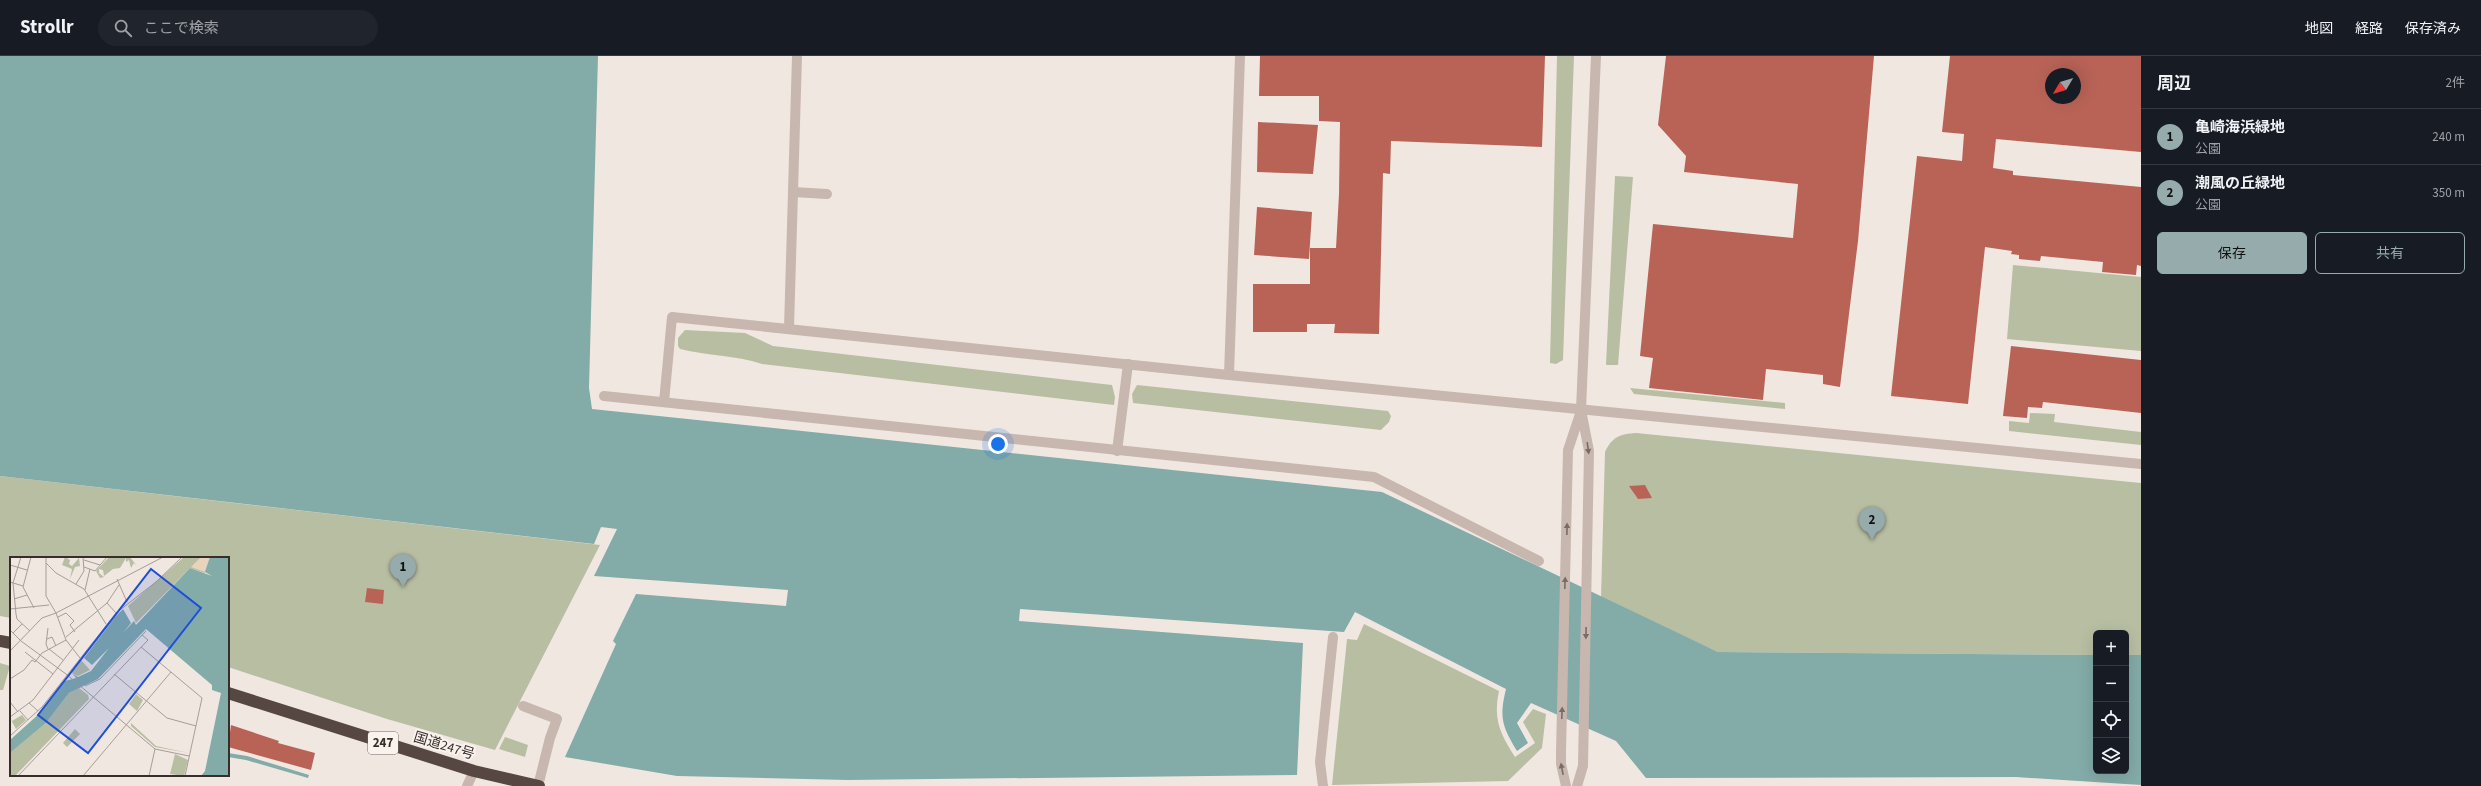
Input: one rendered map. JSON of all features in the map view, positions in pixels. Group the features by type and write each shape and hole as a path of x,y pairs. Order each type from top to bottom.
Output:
{"highway":[{"path":"0,641 10,642"},
{"name":"国道247号","path":"229,693 474,771 539,786"}],"street":[{"path":"789,328 797,56"},
{"path":"1229,375 1240,56"},
{"path":"1577,786 1583,766 1589,451 1581,410 1596,56"},
{"path":"793,192 827,194"},
{"path":"664,402 672,317 1229,375 2141,464"},
{"path":"1117,451 1128,364"},
{"path":"604,396 1374,477 1539,562"},
{"path":"1566,786 1560,764 1560,752 1568,450 1581,410"},
{"path":"1323,786 1320,762 1333,636"},
{"path":"523,706 557,719 550,738 539,786"},
{"path":"467,786 474,771"}],"green space":[{"path":"1557,56 1574,56 1563,360 1556,364 1550,363"},
{"path":"1615,176 1633,177 1618,365 1606,365"},
{"path":"2013,265 2141,277 2141,351 2007,339"},
{"path":"685,330 745,333 773,346 1112,385 1115,397 1114,405 762,364 742,359 680,349 678,346 678,338"},
{"path":"1137,385 1388,411 1391,416 1389,422 1381,430 1133,403 1132,394"},
{"path":"1630,388 1785,403 1785,409 1634,394"},
{"path":"2030,413 2055,414 2054,422 2141,432 2141,445 2009,431 2009,421 2029,423"},
{"path":"1636,433 2141,483 2141,655 2129,655 2129,630 2093,630 2093,655 1718,652 1601,598 1605,452 1617,437 1625,434"},
{"path":"0,476 600,545 495,750 387,719 229,667 229,557 10,557 10,618 0,616"},
{"path":"1364,624 1499,691 1497,701 1497,718 1505,741 1515,757 1535,743 1523,722 1533,709 1546,714 1542,748 1508,781 1332,785 1347,639 1357,640"},
{"path":"0,663 10,666 3,690 0,690"},
{"path":"505,737 528,745 525,757 499,749"}],"water":[{"path":"0,56 598,56 589,388 592,409 1382,492 1718,652 2093,655 2093,774 2129,774 2129,655 2141,655 2141,785 2016,777 1646,778 1616,741 1531,703 1517,723 1528,743 1517,751 1503,722 1502,715 1506,689 1355,612 1344,632 1020,609 1019,621 1303,643 1297,775 848,780 677,776 565,757 616,644 613,641 636,594 786,606 788,590 594,576 617,529 601,527 594,544 0,476"},
{"path":"229,753 247,756 309,775 308,778 246,760 229,757"}],"building":[{"path":"1260,56 1545,56 1542,147 1391,141 1390,174 1383,173 1379,334 1334,333 1335,324 1307,324 1307,332 1253,332 1253,284 1310,284 1310,248 1336,248 1339,194 1340,122 1319,121 1319,96 1259,96"},
{"path":"1666,56 1874,56 1858,241 1840,387 1823,384 1823,375 1766,369 1763,400 1649,388 1653,358 1640,356 1653,224 1793,238 1798,184 1684,172 1686,156 1658,125"},
{"path":"1950,56 2141,56 2141,152 1996,139 1993,168 2013,171 2013,175 2141,187 2141,266 2137,265 2136,275 2102,272 2103,262 2041,256 2040,261 2019,259 2019,255 2011,254 2012,251 1985,247 1968,404 1891,396 1917,156 1962,161 1964,134 1942,132"},
{"path":"1258,122 1318,125 1313,174 1257,172"},
{"path":"1257,207 1312,212 1309,259 1254,255"},
{"path":"2011,346 2141,360 2141,413 2043,402 2042,408 2028,407 2027,418 2003,416"},
{"path":"1645,485 1652,498 1638,499 1629,486"},
{"path":"367,588 384,590 383,604 365,602"},
{"path":"231,725 279,741 278,743 315,753 311,770 229,747"}],"place":[{"name":"潮風の丘緑地","path":"1872,540"},
{"name":"亀崎海浜緑地","path":"403,587"}]}
